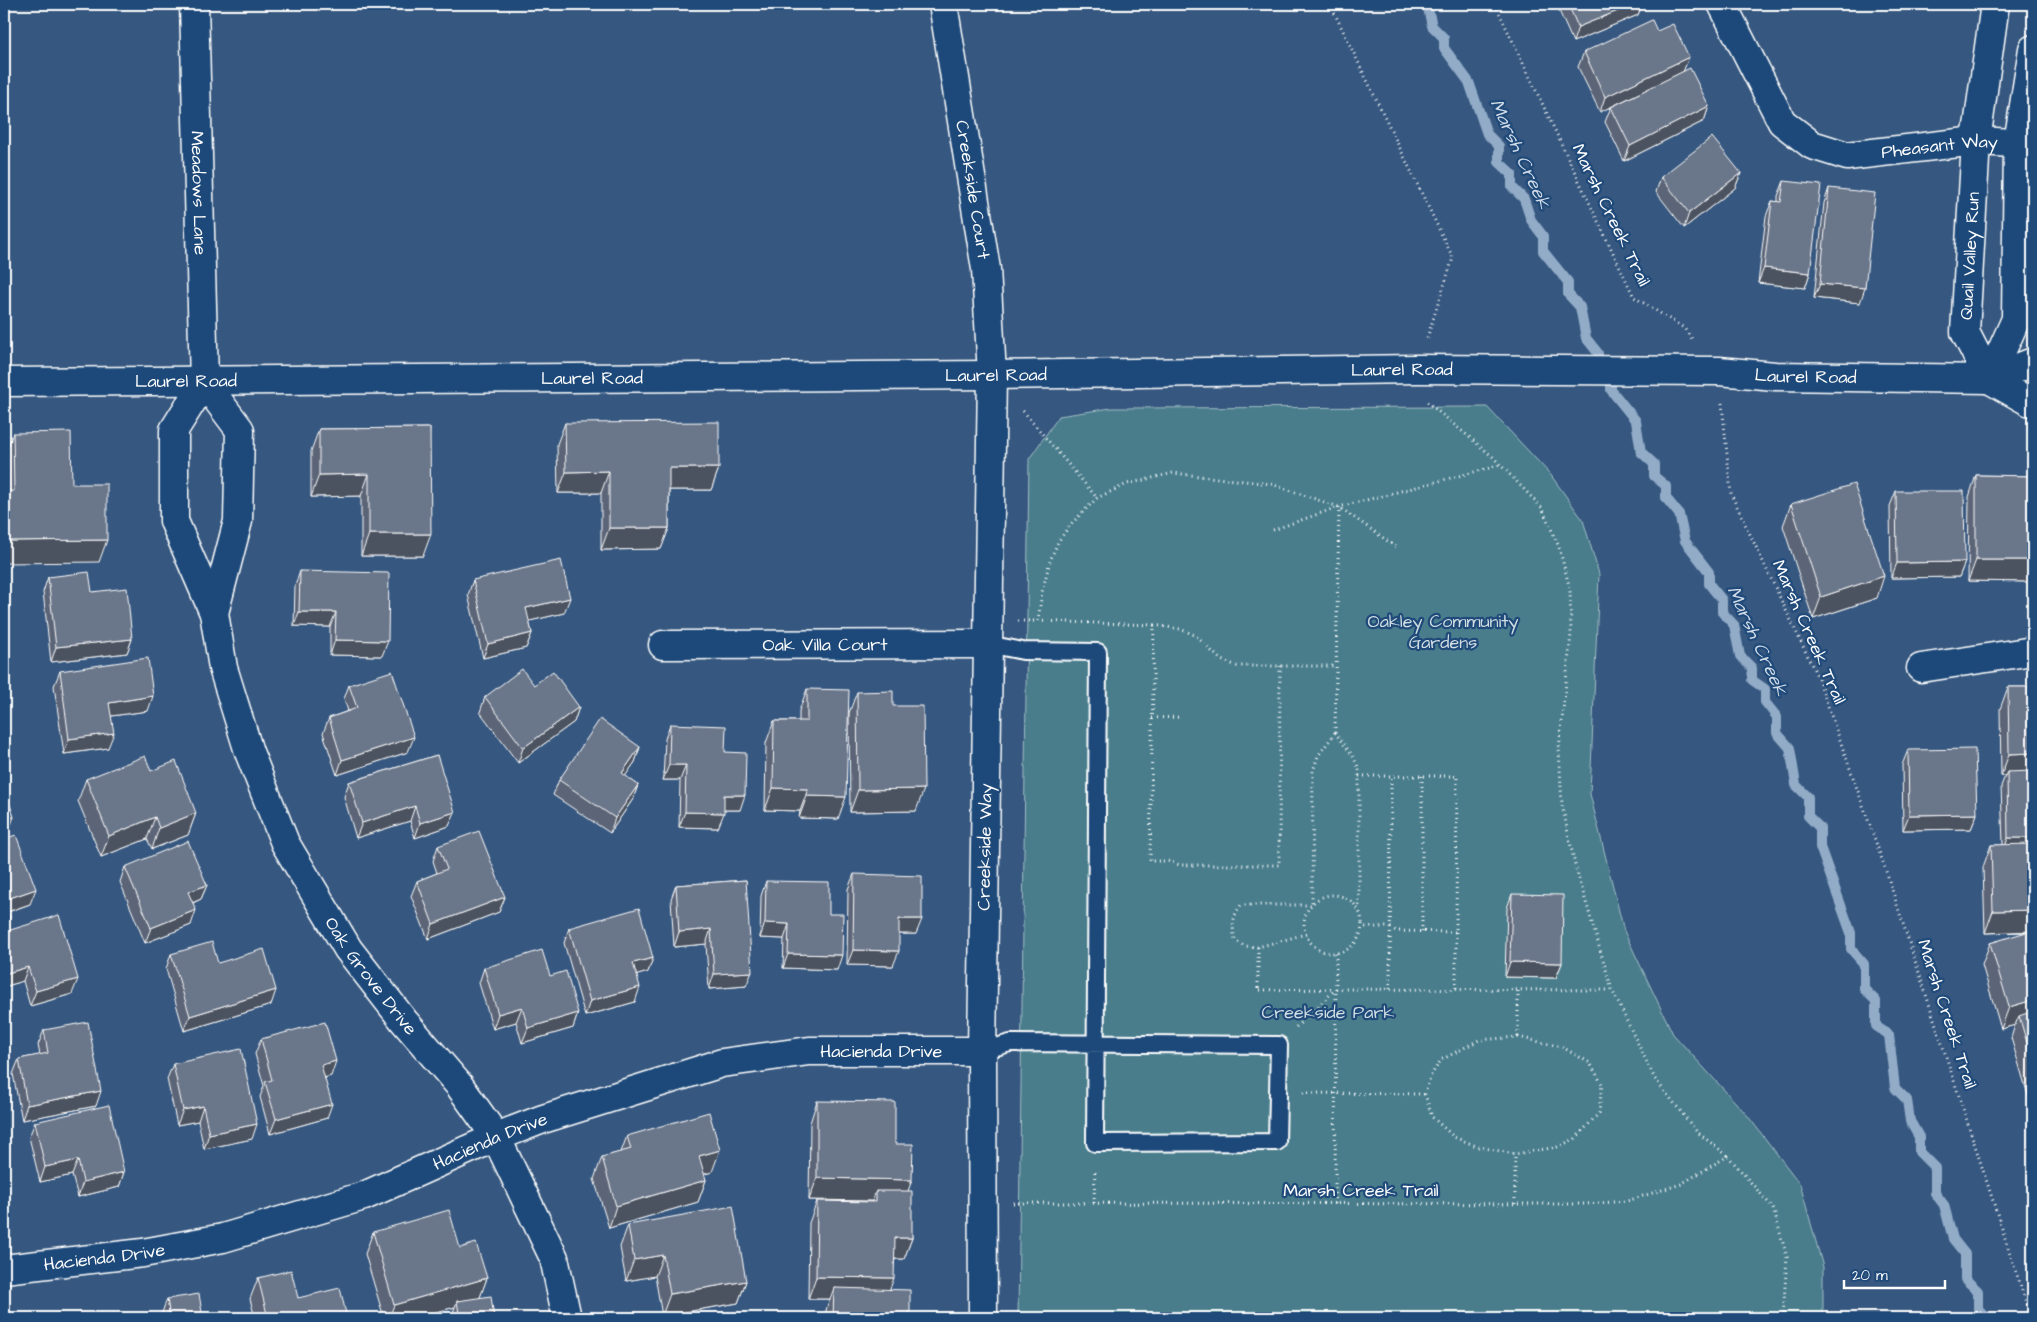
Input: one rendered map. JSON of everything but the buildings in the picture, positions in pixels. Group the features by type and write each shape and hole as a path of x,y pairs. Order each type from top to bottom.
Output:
{"street":[{"name":"Meadows Lane","path":"194,4 204,382"},
{"name":"Creekside Court","path":"942,4 986,269 992,375"},
{"name":"Pheasant Way","path":"1722,4 1782,122 1812,145 1847,156 1976,141 2026,144"},
{"name":"Quail Valley Run","path":"1988,379 1965,332 1976,141 1995,4"},
{"path":"1988,379 2016,319 2033,49"},
{"name":"Laurel Road","path":"4,382 992,375 1417,369 1719,371 1775,376 1988,379 2033,362"},
{"name":"Creekside Way","path":"983,1318 982,1051 992,375"},
{"name":"Laurel Road","path":"1988,379 2033,402"},
{"name":"Oak Grove Drive","path":"214,613 238,521 240,430 204,382 174,430 174,521 214,613 223,668 249,752 285,843 348,949 404,1021 459,1085 496,1137 554,1258 567,1318"},
{"name":"Oak Villa Court","path":"663,645 988,632"},
{"path":"1920,668 2033,651"},
{"name":"Hacienda Drive","path":"4,1269 143,1253 223,1238 364,1196 496,1137 543,1119 722,1063 809,1051 982,1051"}],"lane":[{"path":"982,1051 1010,1043 1097,1044 1278,1045 1277,1142 1095,1143 1097,1044 1098,652 1023,651 988,632"}],"path":[{"path":"1330,4 1453,258 1417,369 1427,402 1492,456 1542,508 1559,547 1570,589 1571,634 1559,749 1562,805 1575,865 1612,990 1655,1079 1697,1132 1728,1156 1773,1208 1787,1257 1783,1318"},
{"name":"Marsh Creek Trail","path":"1495,4 1634,297 1684,328 1719,371 1731,494 1818,678 1885,868 2031,1318"},
{"path":"992,375 1097,498"},
{"path":"1273,530 1339,507 1501,465"},
{"path":"1038,621 1042,592 1050,561 1058,542 1070,525 1097,498 1127,484 1173,472 1271,484 1339,507 1399,549"},
{"path":"1339,507 1336,733 1353,756 1359,769 1359,909 1363,928 1360,937 1354,945 1336,953 1318,949 1311,943 1306,934 1305,916 1312,905 1324,897 1334,895 1344,897 1359,909"},
{"path":"988,632 1038,621 1154,625 1180,629 1195,635 1221,660 1237,666 1336,666"},
{"path":"1154,625 1150,861 1167,861 1180,865 1279,865 1280,666"},
{"path":"1152,718 1181,717"},
{"path":"1312,905 1313,771 1318,756 1336,733"},
{"path":"1359,776 1457,776 1456,989"},
{"path":"1390,989 1391,776"},
{"path":"1422,776 1422,932"},
{"path":"1306,934 1258,947 1245,946 1234,940 1232,929 1234,915 1241,905 1312,905"},
{"path":"1363,928 1390,928 1396,931 1456,932"},
{"path":"1258,947 1258,990 1612,990"},
{"path":"1335,1204 1336,953"},
{"path":"1278,1045 1336,989"},
{"path":"1518,990 1518,1037"},
{"path":"1518,1037 1562,1047 1590,1063 1602,1084 1599,1113 1575,1139 1557,1146 1515,1154 1479,1146 1454,1137 1432,1117 1425,1094 1430,1078 1441,1060 1479,1040 1518,1037"},
{"path":"1278,1093 1425,1094"},
{"path":"1094,1203 1095,1143"},
{"path":"1515,1154 1515,1204"},
{"name":"Marsh Creek Trail","path":"983,1203 1586,1204 1627,1201 1681,1184 1728,1156"}],"green space":[{"name":"Creekside Park","path":"1487,407 1550,474 1583,520 1599,574 1590,794 1624,931 1673,1034 1747,1115 1800,1184 1823,1267 1823,1318 1018,1318 1029,459 1059,416 1111,408"}],"waterway":[{"name":"Marsh Creek","path":"1427,4 1432,26 1444,38 1444,48 1469,82 1487,134 1499,146 1499,162 1512,174 1512,187 1524,199 1531,220 1543,236 1543,251 1568,282 1568,294 1580,307 1586,338 1598,353 1598,365 1611,378 1611,390 1636,421 1641,452 1654,464 1654,476 1666,486 1666,498 1679,514 1685,541 1709,572 1709,584 1722,600 1722,612 1734,625 1740,656 1752,668 1752,680 1765,689 1765,702 1777,717 1777,733 1790,748 1796,785 1808,797 1808,816 1820,828 1820,847 1851,933 1851,949 1864,964 1864,989 1876,1001 1876,1026 1889,1035 1895,1088 1907,1100 1910,1121 1919,1137 1919,1152 1935,1168 1935,1193 1944,1205 1953,1239 1965,1254 1965,1279 1978,1291 1978,1309 1987,1318"}],"park label":[{"name":"Oakley Community Gardens","path":"1443,631"}]}
